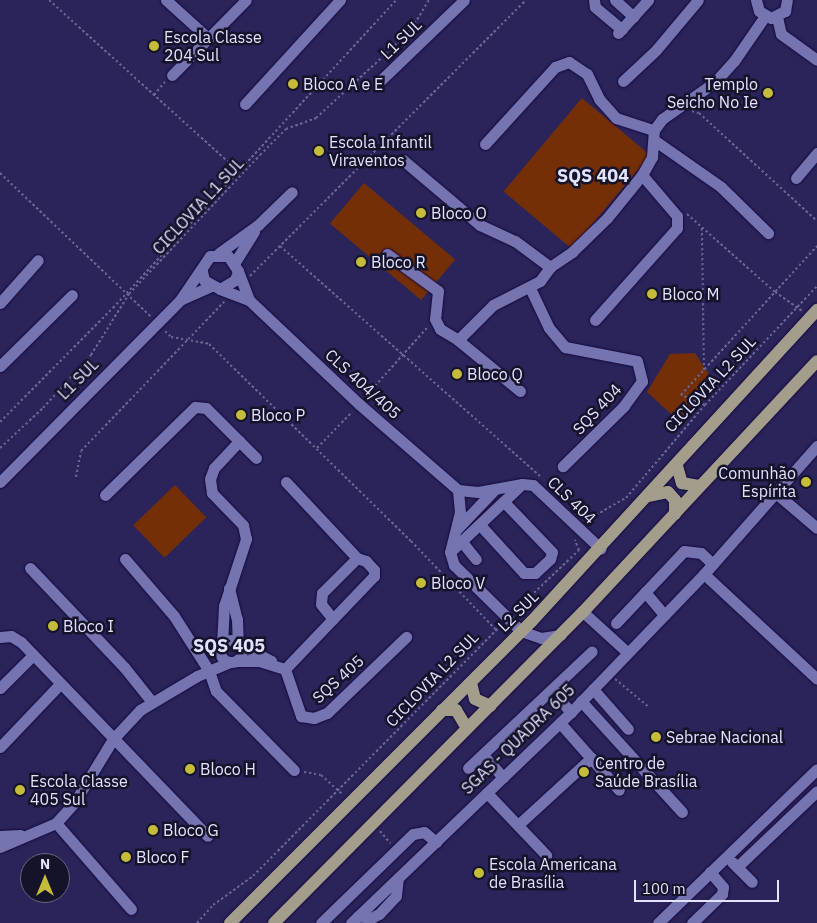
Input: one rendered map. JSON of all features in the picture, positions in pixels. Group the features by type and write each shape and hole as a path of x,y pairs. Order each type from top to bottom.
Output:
{"main road":[{"name":"L2 SUL","path":"230,923 471,683 601,549 817,310"},
{"path":"274,923 583,612 817,361"},
{"path":"677,466 682,483 700,486"},
{"path":"646,497 668,492 675,500 675,514"},
{"path":"471,683 475,700 490,706"},
{"path":"442,710 456,710 467,728"}],"street":[{"path":"166,0 208,38"},
{"path":"172,75 246,0"},
{"path":"245,104 340,0"},
{"name":"L1 SUL","path":"381,80 464,0"},
{"path":"594,0 595,7 620,31 648,0"},
{"path":"615,0 634,17"},
{"path":"623,81 656,50 698,0"},
{"path":"756,0 759,11 764,16 777,17 785,11 787,0"},
{"path":"458,340 493,305 530,288 550,267 572,252 607,218 642,176 652,157 654,135 672,110 693,100 715,82 734,61 764,16"},
{"path":"777,17 781,34 817,60"},
{"path":"485,144 555,67 569,62 587,74 599,99 616,118 654,135 722,187 768,234"},
{"path":"796,178 817,153"},
{"path":"403,160 480,225 515,241 550,267"},
{"path":"595,320 677,228 677,216 642,176"},
{"path":"258,225 236,266 235,280 215,288 202,271 204,262 258,225 292,192"},
{"path":"219,253 236,266"},
{"path":"387,254 438,291 435,319 440,329 458,340 520,391"},
{"path":"0,303 38,260"},
{"name":"CLS 404/405","path":"236,266 249,300"},
{"name":"L1 SUL","path":"0,482 180,300 202,271"},
{"name":"L1 SUL","path":"180,300 215,288"},
{"name":"CLS 404/405","path":"215,288 249,300 359,404 458,490"},
{"name":"SQS 404","path":"530,288 549,328 565,346 637,361 642,382 624,406 563,466"},
{"path":"0,366 72,295"},
{"path":"105,495 195,407 206,408 256,458"},
{"path":"238,441 214,468 210,479 212,493 236,516 245,532 244,548 228,588 221,657 233,661 280,668"},
{"name":"SGAS - QUADRA 605","path":"355,920 582,701 704,574 777,494 817,446"},
{"path":"280,668 333,619 374,576 374,570 366,561 357,558 286,482"},
{"path":"450,552 522,484"},
{"name":"CLS 404","path":"458,490 478,492 522,484 539,490 601,549"},
{"path":"457,529 497,488"},
{"path":"458,490 460,512 450,552 454,565 521,632 541,638 561,634"},
{"path":"777,494 817,528"},
{"path":"506,500 521,510"},
{"path":"480,525 524,572 535,573 550,559 552,552 506,500"},
{"path":"462,542 476,558"},
{"path":"616,623 684,551 701,553 713,564"},
{"path":"333,619 322,604 322,593 357,558"},
{"path":"125,559 174,616 207,668 216,691 294,770"},
{"path":"30,568 106,647 152,702"},
{"path":"704,574 817,679"},
{"path":"207,668 233,661 242,652 239,644 237,619 228,588"},
{"path":"645,592 664,615"},
{"path":"583,612 627,652"},
{"path":"0,637 11,636 33,655 208,836"},
{"name":"SQS 405","path":"280,668 301,716 314,718 327,712 406,637"},
{"path":"0,847 37,833 56,823 78,796 113,739 129,719 152,702 197,676 207,668 221,647 231,640 267,657 280,668"},
{"path":"468,768 592,651"},
{"path":"0,688 33,655"},
{"path":"0,747 60,684"},
{"path":"593,689 628,729"},
{"path":"551,690 571,712"},
{"path":"582,701 682,812"},
{"path":"560,723 618,790"},
{"path":"483,754 504,777"},
{"path":"519,824 591,758"},
{"path":"658,923 817,769"},
{"path":"737,867 817,791"},
{"path":"487,793 519,824 546,855"},
{"path":"56,823 131,909"},
{"path":"321,923 414,834 424,832 436,842"},
{"path":"0,836 37,833"},
{"path":"727,856 752,882"},
{"path":"692,923 723,891 710,872"}],"path":[{"path":"49,0 238,172"},
{"path":"0,422 128,294 396,0"},
{"name":"CICLOVIA L1 SUL","path":"0,448 43,408 91,355 128,294 286,129 316,118 412,28 429,0"},
{"path":"243,284 526,0"},
{"path":"154,95 172,75"},
{"path":"0,174 171,337 209,344 317,448 496,630"},
{"path":"702,228 704,371"},
{"path":"280,246 405,353 577,510 569,520"},
{"path":"705,405 681,395 817,246"},
{"name":"CICLOVIA L2 SUL","path":"577,510 596,515 626,498 705,405 817,286"},
{"path":"76,477 80,451 232,294"},
{"path":"317,448 435,319"},
{"name":"CICLOVIA L2 SUL","path":"197,923 213,905 252,876 507,618 579,550 569,520"},
{"path":"608,673 650,708"},
{"path":"294,770 321,775 338,791"},
{"path":"379,830 389,842"}],"shaded area":[{"path":"582,98 650,155 572,249 504,191"},
{"path":"364,183 455,259 421,300 330,224"},
{"path":"695,353 716,385 682,424 647,392 670,354"},
{"path":"175,485 206,517 165,558 133,525"}],"place":[{"name":"Escola Classe 204 Sul","path":"154,46"},
{"name":"Bloco A e E","path":"293,84"},
{"name":"Templo Seicho No Ie","path":"768,93"},
{"name":"Escola Infantil Viraventos","path":"319,151"},
{"name":"Bloco O","path":"421,213"},
{"name":"Bloco R","path":"361,262"},
{"name":"Bloco M","path":"652,294"},
{"name":"Bloco Q","path":"457,374"},
{"name":"Bloco P","path":"241,415"},
{"name":"Comunhão Espírita","path":"806,482"},
{"name":"Bloco V","path":"421,583"},
{"name":"Bloco I","path":"53,626"},
{"name":"Sebrae Nacional","path":"656,737"},
{"name":"Bloco H","path":"190,769"},
{"name":"Centro de Saúde Brasília","path":"584,772"},
{"name":"Escola Classe 405 Sul","path":"20,790"},
{"name":"Bloco G","path":"153,830"},
{"name":"Bloco F","path":"126,857"},
{"name":"Escola Americana de Brasília","path":"479,873"}],"district":[{"name":"SQS 404","path":"593,176"},
{"name":"SQS 405","path":"229,646"}]}
